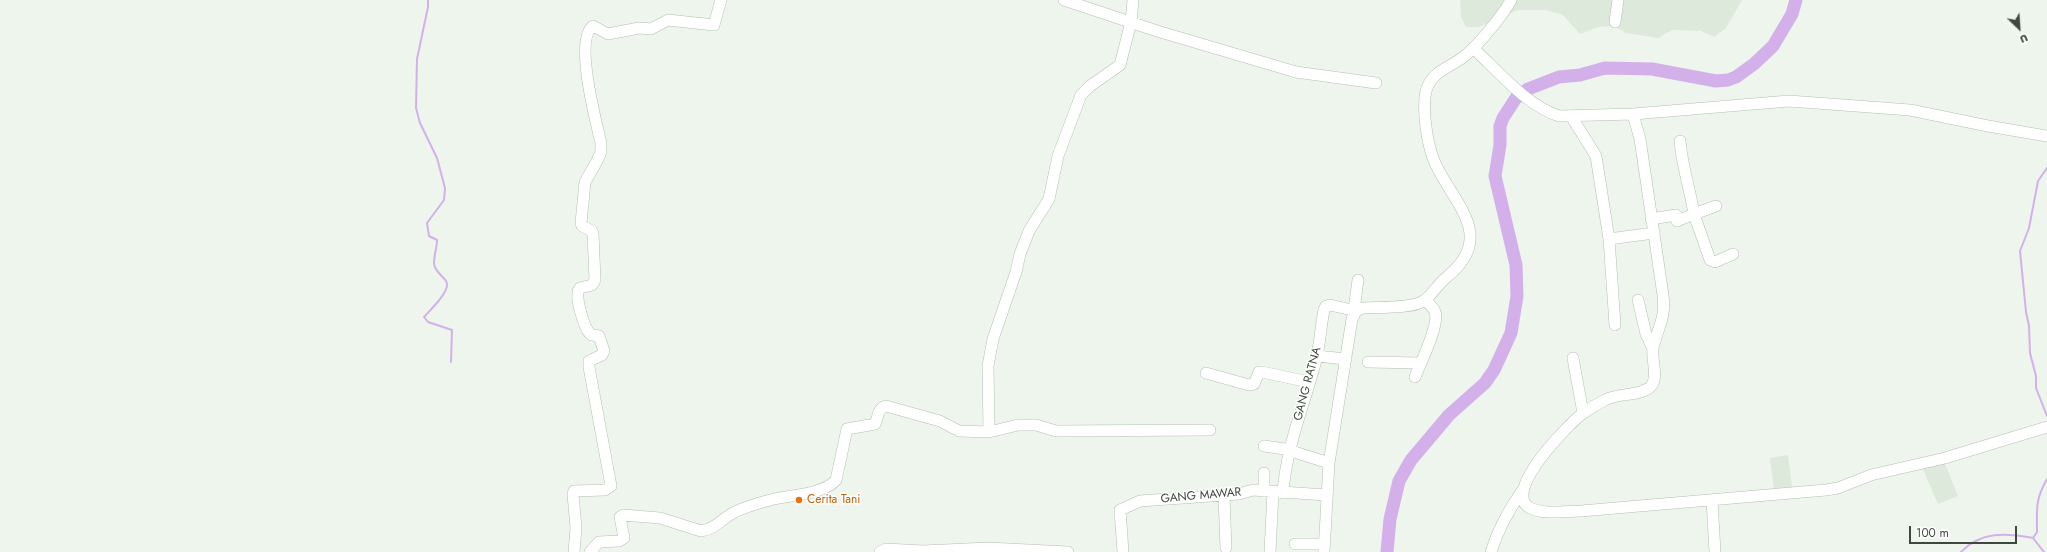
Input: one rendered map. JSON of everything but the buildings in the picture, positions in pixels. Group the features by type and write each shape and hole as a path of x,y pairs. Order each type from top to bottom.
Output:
{"street":[{"path":"574,552 576,528 573,494 574,490 605,490 611,486 589,367 589,361 602,355 604,351 599,336 593,336 589,333 580,312 577,292 580,288 592,285 595,280 593,234 592,231 582,226 581,223 585,182 601,152 601,143 586,81 587,34 593,26 596,26 608,34 639,28 651,30 668,20 678,20 698,25 714,25 721,0"},
{"path":"1064,0 1130,22 1296,72 1376,83"},
{"path":"989,432 988,366 993,339 1016,272 1020,254 1029,232 1049,199 1058,156 1079,100 1090,86 1120,65 1130,22 1133,0"},
{"path":"1355,310 1362,308 1412,304 1425,300 1437,286 1461,264 1471,240 1465,216 1441,174 1431,151 1427,137 1426,92 1435,74 1461,60 1473,48 1510,0"},
{"path":"1615,22 1618,0"},
{"path":"1473,48 1538,106 1559,116 1633,114 1789,101 1910,110 2047,136"},
{"path":"1490,552 1504,517 1522,491 1527,478 1541,458 1582,413 1614,396 1643,391 1651,387 1654,378 1653,348 1664,316 1665,308 1640,139 1633,114"},
{"path":"1571,116 1595,151 1609,239 1615,325"},
{"path":"1680,141 1682,161 1688,179 1694,214 1710,260 1715,262 1734,254"},
{"path":"1651,218 1676,215 1677,221 1716,206"},
{"path":"1609,239 1654,233"},
{"path":"1295,544 1324,548 1329,463 1346,359 1350,324 1355,310 1358,280"},
{"path":"1415,377 1429,343 1435,319 1435,312 1425,300"},
{"path":"1638,300 1646,334 1653,348"},
{"name":"GANG RATNA","path":"1273,492 1284,475 1317,356 1326,306 1330,305 1355,310"},
{"path":"1317,356 1346,359"},
{"path":"1573,358 1582,413"},
{"path":"1368,362 1420,363"},
{"path":"1206,373 1249,385 1254,384 1259,373 1262,372 1309,382"},
{"path":"590,552 599,542 619,541 624,538 620,517 623,515 660,518 701,531 708,530 719,525 730,515 739,510 770,500 799,495 829,486 836,480 847,429 875,424 879,410 886,406 940,421 959,431 989,432 1018,425 1036,425 1056,431 1210,430"},
{"path":"1522,491 1524,503 1528,507 1543,511 1581,511 1838,488 1871,475 1945,458 2047,427"},
{"path":"1264,446 1290,451 1329,463"},
{"path":"1264,473 1273,492 1270,551"},
{"name":"GANG MAWAR","path":"1123,552 1120,510 1140,501 1224,496 1249,491 1326,496"},
{"path":"1224,496 1226,548"},
{"path":"1712,500 1715,552"},
{"path":"880,552 886,549 923,551 988,548 1068,552"}],"shaded area":[{"path":"1460,0 1742,0 1726,28 1714,37 1701,31 1672,30 1658,38 1626,33 1614,26 1598,27 1580,34 1563,15 1546,10 1518,10 1479,27 1466,27 1461,17"},
{"path":"1788,455 1792,487 1774,490 1770,458"},
{"path":"1943,459 1958,496 1938,504 1922,467"}],"waterway":[{"path":"428,0 428,7 417,59 416,108 420,123 437,158 445,188 444,200 427,223 429,236 437,240 434,266 446,281 447,285 440,300 424,317 428,322 452,330 451,362"},
{"path":"1387,552 1390,519 1399,481 1411,460 1449,415 1485,383 1494,370 1511,333 1517,296 1516,265 1495,176 1500,145 1500,126 1503,118 1516,98 1528,89 1559,77 1580,75 1605,68 1652,69 1716,81 1728,80 1736,77 1754,64 1773,46 1792,14 1796,0"},
{"path":"2047,168 2038,181 2029,228 2020,251 2026,312 2029,326 2030,353 2036,376 2036,388 2047,416"},
{"path":"1961,552 1977,540 1994,535 2013,535 2033,538 2037,532 2037,511 2040,493 2047,479"},
{"path":"2033,538 2044,552"}],"place":[{"name":"Cerita Tani","path":"799,500"}]}
